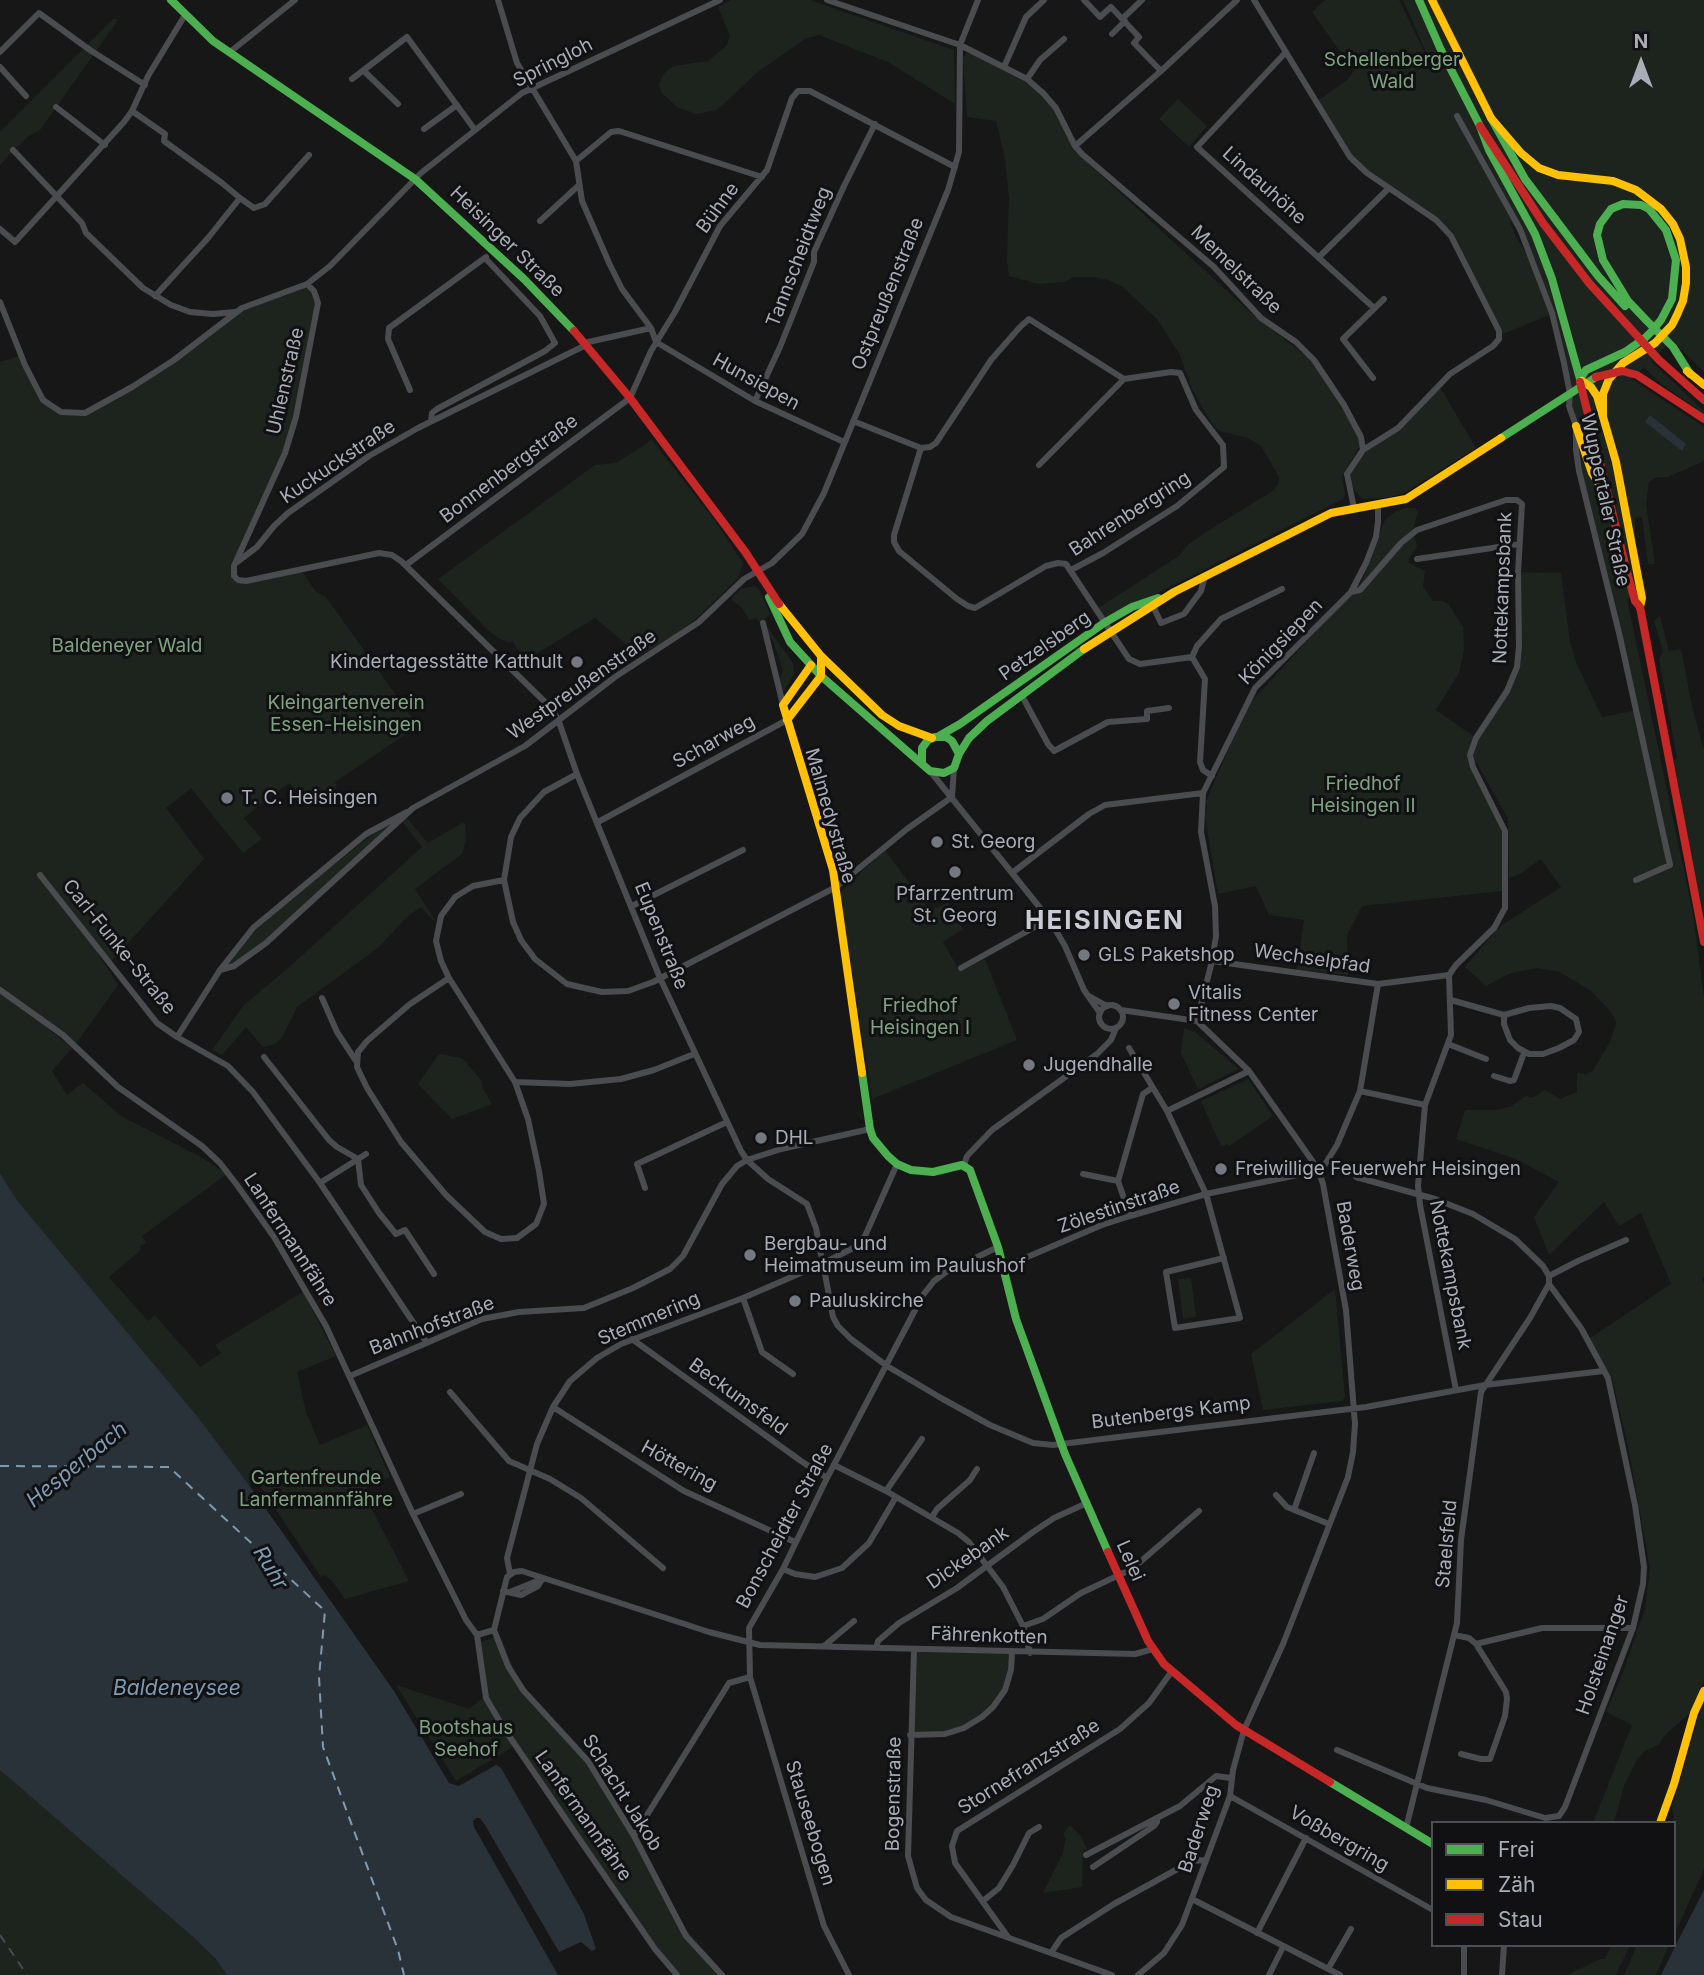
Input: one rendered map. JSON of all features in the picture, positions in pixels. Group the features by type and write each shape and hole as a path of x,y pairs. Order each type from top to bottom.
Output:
{"main road":[{"name":"Heisinger Straße","path":"171,0 204,33 415,179 495,250 543,297 630,398 740,544 786,614 821,656 882,715 899,726 952,741 959,754"},
{"path":"1419,0 1489,149 1541,247 1582,383"},
{"path":"1432,0 1525,179 1598,276 1704,386"},
{"path":"1378,505 1400,502 1410,497 1570,394 1582,383 1644,352 1672,325 1683,301 1686,267 1684,250 1673,224 1651,199 1625,185 1558,175 1539,168 1521,153 1491,118"},
{"path":"1480,126 1543,223 1589,283 1659,360 1704,400"},
{"path":"1582,383 1586,370 1625,352 1645,338 1661,320 1672,299 1676,260 1666,230 1642,205 1623,204 1604,215 1597,235 1598,245 1610,274 1645,324"},
{"path":"1604,416 1605,387 1623,363"},
{"path":"1595,377 1622,371 1637,375 1704,419"},
{"name":"Wuppertaler Straße","path":"1582,383 1594,391 1604,416 1621,485 1642,598 1640,607 1704,942"},
{"name":"Wuppertaler Straße","path":"1582,383 1635,601 1640,607"},
{"path":"1576,426 1592,473 1612,503"},
{"name":"Petzelsberg","path":"935,737 960,724 1107,627 1153,606 1174,592 1331,513 1378,505"},
{"name":"Heisinger Straße","path":"758,572 790,642 821,676 922,762"},
{"name":"Petzelsberg","path":"959,754 979,727 1022,696 1132,607 1174,592"},
{"path":"821,656 821,676"},
{"path":"787,720 783,705 811,665 831,666"},
{"name":"Scharweg","path":"787,720 821,676"},
{"name":"Malmedystraße","path":"787,720 833,870 870,1129"},
{"path":"935,737 922,748 922,762 930,771 944,773 954,768 959,754"},
{"path":"870,1129 879,1147 897,1164 923,1172 964,1165"},
{"name":"Lelei","path":"964,1165 970,1170 998,1247 1016,1320 1061,1443 1153,1649 1172,1671 1231,1721 1431,1843"},
{"path":"1661,1821 1694,1713 1704,1691"}],"street":[{"path":"230,52 295,0"},
{"path":"498,0 514,55 531,89 576,161 582,201 617,279 651,328 656,342"},
{"name":"Springloh","path":"307,284 330,267 415,179 531,89 720,0"},
{"path":"827,0 960,45"},
{"name":"Ostpreußenstraße","path":"758,572 779,557 807,527 817,508 955,167 959,147 960,45 978,0"},
{"path":"1004,67 1026,17 1044,0"},
{"path":"1084,0 1100,17 1111,7 1139,37 1126,49"},
{"path":"1112,34 1142,0"},
{"path":"1075,146 1237,0"},
{"path":"1254,0 1345,150 1357,164 1436,220 1451,236 1500,336 1493,346 1443,380 1398,428 1363,450 1347,474 1354,508"},
{"path":"0,52 39,13 145,85"},
{"path":"0,229 15,242 105,145 132,111 148,76 185,15"},
{"path":"352,79 407,37 475,130"},
{"path":"1027,79 1040,60 1064,39"},
{"path":"1134,43 1161,71"},
{"name":"Memelstraße","path":"960,45 1027,79 1043,93 1056,107 1075,146 1214,267 1261,318 1304,349 1344,405 1361,437 1363,450"},
{"name":"Lindauhöhe","path":"1286,52 1197,147 1374,308"},
{"path":"0,67 26,96"},
{"path":"364,71 398,104"},
{"name":"Bühne","path":"630,398 656,342 676,312 720,226 762,177 772,158 792,98 798,91 810,91 875,124"},
{"path":"424,129 457,105"},
{"path":"55,107 105,145"},
{"path":"132,111 166,134 164,141 254,208 265,204 309,155"},
{"name":"Wuppertaler Straße","path":"1457,116 1520,229 1552,313 1570,394 1569,406 1576,426 1579,471 1620,637 1670,865 1636,880"},
{"path":"875,124 955,167"},
{"name":"Tannscheidtweg","path":"755,401 814,262 814,252 875,124"},
{"path":"576,161 611,132 619,131 762,177"},
{"path":"13,150 82,223 86,233 132,278 155,296 191,312 213,314 235,312 307,284"},
{"path":"540,221 578,186"},
{"path":"1319,257 1389,188"},
{"path":"155,296 240,198"},
{"path":"410,390 388,339 389,328 495,250"},
{"name":"Heisinger Straße","path":"485,258 540,316 555,342"},
{"name":"Uhlenstraße","path":"236,563 285,453 296,417 318,303 314,291 307,284"},
{"path":"1373,378 1343,339 1384,299"},
{"path":"0,302 38,392 49,405 70,414 85,413 132,387 235,312"},
{"path":"853,421 921,448 936,443 975,381 1027,319 1124,379 1040,465"},
{"name":"Kuckuckstraße","path":"236,563 257,547 288,513 369,456 431,421 585,344 651,328"},
{"name":"Kuckuckstraße","path":"431,421 432,413 437,409 545,351 555,342"},
{"name":"Hunsiepen","path":"656,342 755,401 844,442"},
{"name":"Bahrenbergring","path":"1071,570 1177,506 1224,467 1223,445 1196,410 1180,373 1124,379"},
{"name":"Bonnenbergstraße","path":"406,565 630,398"},
{"path":"921,448 894,542 900,551 957,599 975,608 1049,564 1066,564 1126,656 1135,662 1150,663 1192,657"},
{"name":"Nottekampsbank","path":"1351,592 1360,590 1414,531 1506,500 1519,501 1523,510 1519,544 1519,646 1516,671 1507,691 1476,738 1470,755 1473,767 1505,831 1505,908 1494,928 1449,975 1452,1029 1425,1105 1418,1194 1456,1390"},
{"name":"Königsiepen","path":"1197,1021 1212,961 1216,925 1201,832 1203,793 1255,688 1351,592 1376,537 1378,505"},
{"path":"1417,559 1519,544"},
{"path":"236,563 234,576 242,582 379,553 392,555 406,565 542,699 558,719"},
{"name":"Westpreußenstraße","path":"177,1037 242,939 266,915 366,834 525,746 615,677 699,622 744,579 758,572"},
{"path":"1153,606 1161,623 1184,614 1201,591 1205,576"},
{"path":"1192,657 1197,646 1221,618 1282,589"},
{"path":"763,623 783,705"},
{"path":"1192,657 1205,679 1200,762 1203,770 1212,776"},
{"path":"1022,696 1054,751 1108,722 1147,719 1147,711 1169,708"},
{"name":"Eupenstraße","path":"558,719 577,774 660,978 694,1054 747,1160"},
{"name":"Scharweg","path":"598,822 787,720"},
{"path":"577,774 544,792 520,818 511,836 503,880 513,922 521,940 543,967 567,984 591,991 615,993 642,987 836,887 952,797 954,768"},
{"path":"930,771 1049,919 1061,938 1087,995 1100,1013"},
{"path":"1012,873 1089,814 1105,805 1203,793"},
{"name":"Westpreußenstraße","path":"220,970 234,966 254,951 413,808"},
{"path":"632,906 743,850"},
{"path":"833,870 849,876"},
{"name":"Carl-Funke-Straße","path":"40,875 161,1027 219,1060 239,1076 320,1183 427,1343"},
{"path":"322,998 337,1032 356,1062 366,1088 414,1160 475,1224 490,1235 501,1239 517,1238 528,1232 539,1220 544,1204 536,1154 523,1102 515,1082 449,978 436,941 437,926 444,910 463,890 503,880"},
{"path":"961,968 1049,919"},
{"path":"242,939 254,951"},
{"name":"Wechselpfad","path":"1212,961 1378,984 1449,975"},
{"path":"356,1062 358,1052 368,1041 410,1004 449,978"},
{"path":"1087,995 1121,1010 1197,1021 1249,1071 1318,1169 1327,1163 1360,1091 1378,984"},
{"name":"Lanfermannfähre","path":"0,990 63,1035 118,1087 184,1132 220,1163 274,1237 326,1326 413,1514 466,1620 477,1635 486,1698 655,1949 677,1975"},
{"path":"1451,1000 1504,1015 1550,1006 1570,1012 1578,1022 1578,1034 1564,1046 1544,1054 1524,1053 1508,1037 1504,1015"},
{"path":"1104,1046 1107,1034 1099,1019 1100,1013 1107,1006"},
{"path":"1121,1010 1123,1020"},
{"path":"964,1165 967,1156 1004,1119 1097,1054 1111,1040 1123,1020 1143,1014"},
{"path":"1105,1028 1116,1028"},
{"path":"1448,1044 1486,1059"},
{"path":"1129,1048 1167,1111 1206,1194"},
{"path":"1494,1076 1514,1080 1524,1053"},
{"path":"515,1082 570,1084 608,1081 636,1075 694,1054"},
{"path":"264,1057 329,1140 358,1159"},
{"path":"1167,1111 1249,1071"},
{"path":"1130,1216 1118,1181 1143,1094 1152,1088"},
{"path":"1360,1091 1425,1105"},
{"path":"645,1188 637,1164 727,1122"},
{"name":"Bahnhofstraße","path":"350,1376 482,1319 503,1314 584,1308 606,1301 662,1273 683,1256 727,1177 737,1166 747,1160 791,1146 870,1129"},
{"path":"320,1183 366,1154"},
{"path":"358,1159 361,1185 379,1213 396,1234 405,1230 434,1274"},
{"path":"747,1160 777,1186 807,1204 815,1223 821,1255"},
{"name":"Stemmering","path":"494,1630 507,1577 514,1573 507,1558 529,1469 553,1407 567,1385 597,1358 632,1339 743,1298 853,1248 864,1236 897,1164"},
{"name":"Zölestinstraße","path":"1004,1268 1130,1216 1206,1194 1318,1169"},
{"name":"Baderweg","path":"1138,1975 1164,1953 1175,1939 1192,1899 1230,1796 1231,1778 1244,1730 1283,1644 1351,1465 1355,1439 1355,1407 1346,1310 1318,1169"},
{"path":"1083,1174 1118,1181"},
{"name":"Holsteinanger","path":"1337,1750 1416,1785 1486,1800 1545,1818 1559,1816 1565,1807 1633,1628 1643,1584 1641,1542 1608,1378 1581,1328 1538,1261 1506,1233 1460,1208 1356,1177"},
{"name":"Zölestinstraße","path":"1206,1194 1224,1258 1240,1318 1175,1328 1166,1272 1224,1258"},
{"path":"1549,1280 1580,1259 1626,1240"},
{"name":"Bonscheidter Straße","path":"750,1676 749,1628 783,1569 827,1478 928,1287 946,1272 998,1247"},
{"name":"Butenbergs Kamp","path":"823,1263 835,1322 851,1339 887,1366 941,1398 1020,1439 1043,1445 1373,1406 1485,1385 1603,1371"},
{"name":"Staelsfeld","path":"1406,1828 1454,1635 1463,1519 1480,1397 1485,1385 1530,1318 1549,1280"},
{"path":"743,1298 762,1352 793,1374"},
{"name":"Beckumsfeld","path":"632,1339 827,1478"},
{"path":"450,1392 509,1461 581,1498 663,1568"},
{"name":"Höttering","path":"553,1407 675,1485 795,1542"},
{"path":"886,1491 922,1439"},
{"path":"1294,1510 1314,1452"},
{"path":"834,1465 932,1517 969,1542 1003,1587 1023,1626 1030,1653"},
{"path":"932,1517 937,1509 970,1480 977,1469"},
{"path":"413,1514 461,1494"},
{"path":"1276,1495 1282,1503 1294,1510 1329,1524"},
{"path":"783,1569 815,1577 842,1568 869,1543 896,1497"},
{"name":"Dickebank","path":"876,1648 878,1641 899,1623 989,1566 1054,1518 1087,1503"},
{"path":"1023,1626 1044,1619 1081,1593 1136,1566 1199,1511"},
{"name":"Fährenkotten","path":"514,1573 543,1578 749,1644 1012,1653 1139,1654 1153,1649"},
{"path":"505,1592 521,1595 538,1586 543,1578"},
{"path":"824,1646 855,1620"},
{"path":"1476,1644 1542,1628 1633,1628"},
{"path":"477,1635 494,1630"},
{"name":"Schacht Jakob","path":"494,1630 508,1666 523,1690 588,1762 634,1836 686,1936 722,1975"},
{"path":"1454,1635 1469,1638 1476,1644 1506,1692 1506,1716 1490,1759 1461,1754"},
{"name":"Bogenstraße","path":"914,1650 908,1856 916,1888 937,1910 1112,1975"},
{"path":"910,1735 945,1734 964,1728 982,1717 1005,1690 1012,1653"},
{"name":"Stornefranzstraße","path":"1009,1938 955,1863 952,1846 957,1830 1120,1729 1149,1703 1172,1671"},
{"path":"634,1836 729,1683 750,1676"},
{"name":"Stauseebogen","path":"750,1676 824,1926 849,1975"},
{"path":"1086,1855 1191,1798 1216,1776 1231,1778"},
{"name":"Voßbergring","path":"1230,1796 1431,1909"},
{"path":"1093,1867 1154,1826 1157,1818"},
{"path":"983,1901 999,1888 1029,1833 1039,1827"},
{"path":"1257,1933 1306,1838"},
{"path":"1051,1953 1060,1938 1114,1904 1192,1861 1205,1860"},
{"path":"1192,1899 1340,1975"},
{"path":"1328,1969 1351,1929"},
{"path":"1269,1975 1283,1947"},
{"path":"1464,1947 1464,1975"},
{"path":"1502,1975 1504,1947"}],"green space":[{"path":"731,0 810,0 954,50 955,104 890,63 819,35 805,39 759,71 717,110 696,114 677,107 661,92 661,79 666,71 674,66 708,61 727,45 730,36 718,7"},
{"name":"Schellenberger Wald","path":"1325,0 1399,0 1438,79 1403,0 1704,0 1704,372 1672,340 1651,361 1704,411 1704,414 1660,383 1644,367 1631,379 1704,427 1704,461 1668,477 1654,478 1649,482 1646,504 1655,564 1648,564 1642,517 1635,518 1635,542 1646,593 1627,599 1693,914 1704,998 1704,1681 1689,1714 1667,1733 1659,1744 1644,1752 1637,1760 1624,1786 1615,1821 1594,1821 1632,1725 1606,1712 1645,1609 1650,1568 1628,1446 1612,1378 1589,1339 1671,1284 1641,1213 1619,1226 1604,1202 1549,1255 1534,1217 1559,1182 1516,1159 1456,1139 1465,1110 1497,1110 1511,1106 1526,1096 1532,1098 1545,1090 1560,1099 1577,1092 1577,1073 1586,1074 1593,1071 1610,1042 1616,1023 1609,1010 1590,990 1559,972 1537,968 1511,973 1486,986 1465,967 1499,927 1561,887 1541,859 1520,874 1509,878 1508,819 1473,754 1475,744 1518,673 1521,646 1520,572 1561,573 1570,642 1576,662 1602,717 1638,710 1578,477 1578,444 1584,454 1569,405 1568,380 1553,312 1535,259 1508,217 1530,260 1550,315 1500,335 1494,317 1446,227 1362,166 1352,156 1316,102 1347,80 1354,71 1312,12","holes":["1650,416 1686,444 1682,450 1645,422"]},
{"path":"114,18 118,20 40,130 26,138 0,165 0,132"},
{"path":"966,53 1025,82 1042,94 1054,109 1080,156 1251,313 1311,360 1357,432 1360,446 1342,476 1345,494 1343,499 1104,620 1098,608 1179,556 1188,545 1206,532 1271,492 1278,485 1279,477 1261,446 1248,438 1219,431 1211,422 1192,389 1180,355 1157,319 1123,287 1109,280 1092,277 1074,277 1064,282 1038,284 1009,276 1009,198 1005,159 996,121 967,117 963,58"},
{"path":"1178,99 1207,126 1189,147 1159,119"},
{"name":"Baldeneyer Wald","path":"306,285 316,298 299,400 284,452 235,562 234,580 302,571 315,591 326,597 418,726 335,782 337,787 308,805 290,783 276,792 244,818 262,839 243,853 191,788 166,808 204,859 111,962 82,928 118,985 75,1045 0,988 0,362 19,356 37,392 61,414 85,415 178,360 237,313"},
{"path":"1440,387 1476,448 1406,492 1391,497 1363,499 1354,490 1351,481 1351,474 1358,461 1367,451 1400,429"},
{"path":"652,440 715,521 743,563 738,578 678,633 640,656 595,618 526,660 512,641 509,643 498,638 488,630 438,579 595,465 616,463"},
{"name":"Friedhof Heisingen II","path":"1406,508 1415,508 1418,512 1413,530 1417,547 1409,558 1409,563 1425,571 1423,587 1433,601 1448,604 1463,627 1464,650 1459,673 1436,710 1475,737 1469,750 1505,840 1503,891 1362,906 1347,935 1348,975 1297,970 1304,920 1269,915 1256,886 1218,894 1205,804 1252,701 1362,581 1385,520"},
{"path":"755,586 770,614 761,623 756,618 749,620 742,608 731,599 741,589"},
{"path":"1660,616 1669,651 1681,649 1704,751 1704,931 1659,659 1663,652 1654,621"},
{"path":"767,627 793,663 794,674 783,693 779,681 783,670 772,638 769,641"},
{"path":"409,811 267,939 225,967 243,942 290,900 370,836"},
{"path":"406,817 428,843 462,823 465,824 466,841 462,854 415,889 435,920 421,907 407,917 379,947 297,1007 281,1039 275,1044 263,1047 246,1027 222,1055 212,1050 244,1005 422,847 402,821"},
{"name":"Friedhof Heisingen I","path":"885,850 930,911 948,902 963,929 943,942 960,972 985,959 1017,1040 872,1099 840,892"},
{"name":"Gartenfreunde Lanfermannfähre","path":"0,992 19,1004 72,1048 52,1071 67,1095 83,1083 121,1116 199,1156 227,1174 142,1236 146,1243 140,1246 141,1250 109,1277 148,1321 155,1315 200,1367 221,1353 215,1345 303,1292 336,1356 297,1372 306,1412 320,1445 367,1425 390,1477 362,1490 409,1581 345,1599 333,1582 325,1575 321,1577 256,1480 249,1485 197,1416 16,1199 0,1173"},
{"path":"1184,1028 1195,1032 1239,1069 1198,1089 1181,1053"},
{"path":"439,1054 462,1058 481,1080 492,1104 452,1119 418,1084"},
{"path":"1248,1079 1273,1116 1229,1146 1221,1146 1201,1101"},
{"path":"1191,1278 1196,1317 1183,1319 1178,1279"},
{"path":"1335,1289 1345,1397 1342,1401 1263,1410 1251,1354"},
{"path":"500,1635 514,1670 534,1701 591,1765 682,1925 726,1975 680,1975 669,1964 505,1726 488,1697 479,1643"},
{"path":"914,1650 1012,1653 1010,1672 998,1701 973,1723 945,1734 910,1735"},
{"name":"Bootshaus Seehof","path":"396,1685 469,1709 484,1697 513,1747 456,1781"},
{"path":"1704,1699 1704,1869 1676,1931 1676,1821 1673,1821 1672,1808"},
{"path":"0,1770 192,1936 215,1958 227,1975 0,1975"},
{"path":"1070,1825 1081,1836 1087,1849 1083,1851 1082,1887 1043,1893 1062,1855 1066,1839 1063,1834"},
{"path":"1629,1947 1616,1975 1567,1975 1605,1959 1610,1948"},
{"path":"1636,1947 1668,1947 1656,1975 1624,1975"}],"water":[{"path":"1650,415 1686,444 1682,451 1645,422"},
{"name":"Baldeneysee","path":"0,1173 16,1199 197,1416 249,1485 394,1691 449,1783 459,1786 496,1765 501,1768 584,1914 596,1949 592,1951 581,1942 559,1952 485,1825 480,1818 476,1818 473,1821 474,1827 558,1975 227,1975 215,1958 192,1936 0,1770"},
{"path":"1704,1890 1704,1975 1661,1975 1676,1947"}],"ferry route":[{"path":"0,1466 169,1467 325,1611 319,1677 323,1747 398,1950 404,1975"}],"railway":[{"path":"0,1935 27,1975"}],"traffic: fast":[{"path":"171,0 213,41 415,179 524,279 574,331"},
{"path":"1419,0 1489,150 1535,234 1552,279 1580,379"},
{"path":"1491,118 1525,179 1598,276 1625,306"},
{"path":"1580,379 1586,370 1625,352 1645,338 1652,331 1661,320 1672,299 1676,260 1666,230 1649,209 1641,205 1623,204 1611,209 1600,224 1597,235 1603,260 1628,301 1647,321 1673,347 1690,374"},
{"path":"1501,438 1596,377"},
{"path":"769,597 790,642 821,676 930,771 944,773 954,768 969,738 987,721 1084,649"},
{"path":"939,736 1104,623 1132,607 1158,598"},
{"path":"922,762 922,748 928,740 935,737 946,737 952,741 959,754"},
{"path":"862,1073 870,1129 873,1138 888,1156 897,1164 911,1170 933,1172 962,1165 970,1170 998,1247 1016,1319 1065,1454 1108,1552"},
{"path":"1330,1782 1431,1843"}],"traffic: slow":[{"path":"1432,0 1491,118 1521,153 1539,168 1558,175 1613,181 1636,190 1661,209 1673,224 1680,239 1686,267 1686,283 1677,315 1672,325 1655,343 1623,363 1609,379 1603,394 1603,416"},
{"path":"1687,371 1704,385"},
{"path":"1582,381 1591,387 1597,396 1616,462 1642,598 1640,607"},
{"path":"1576,426 1592,473 1607,496"},
{"path":"1084,649 1174,592 1331,513 1406,499 1501,438"},
{"path":"779,604 821,656 882,715 899,726 932,738"},
{"path":"787,720 821,676 821,656"},
{"path":"811,665 783,705 833,870 862,1073"},
{"path":"1661,1821 1694,1713 1704,1691"}],"traffic: jam":[{"path":"1480,126 1543,223 1589,283 1659,360 1704,400"},
{"path":"574,331 630,398 746,553 779,604"},
{"path":"1596,377 1622,371 1637,375 1704,419"},
{"path":"1580,382 1628,576 1635,601 1640,607 1704,942"},
{"path":"1108,1552 1148,1641 1164,1664 1236,1725 1330,1782"}],"place":[{"name":"Kindertagesstätte Katthult","path":"577,662"},
{"name":"T. C. Heisingen","path":"227,798"},
{"name":"St. Georg","path":"937,842"},
{"name":"Pfarrzentrum St. Georg","path":"955,872"},
{"name":"GLS Paketshop","path":"1084,955"},
{"name":"Vitalis Fitness Center","path":"1174,1004"},
{"name":"Jugendhalle","path":"1029,1065"},
{"name":"DHL","path":"761,1138"},
{"name":"Freiwillige Feuerwehr Heisingen","path":"1221,1169"},
{"name":"Bergbau- und Heimatmuseum im Paulushof","path":"750,1255"},
{"name":"Pauluskirche","path":"795,1301"}],"district":[{"name":"HEISINGEN","path":"1105,921"}],"park label":[{"name":"Kleingartenverein Essen-Heisingen","path":"346,714"}],"water label":[{"name":"Hesperbach","path":"77,1465"},
{"name":"Ruhr","path":"270,1568"}]}
